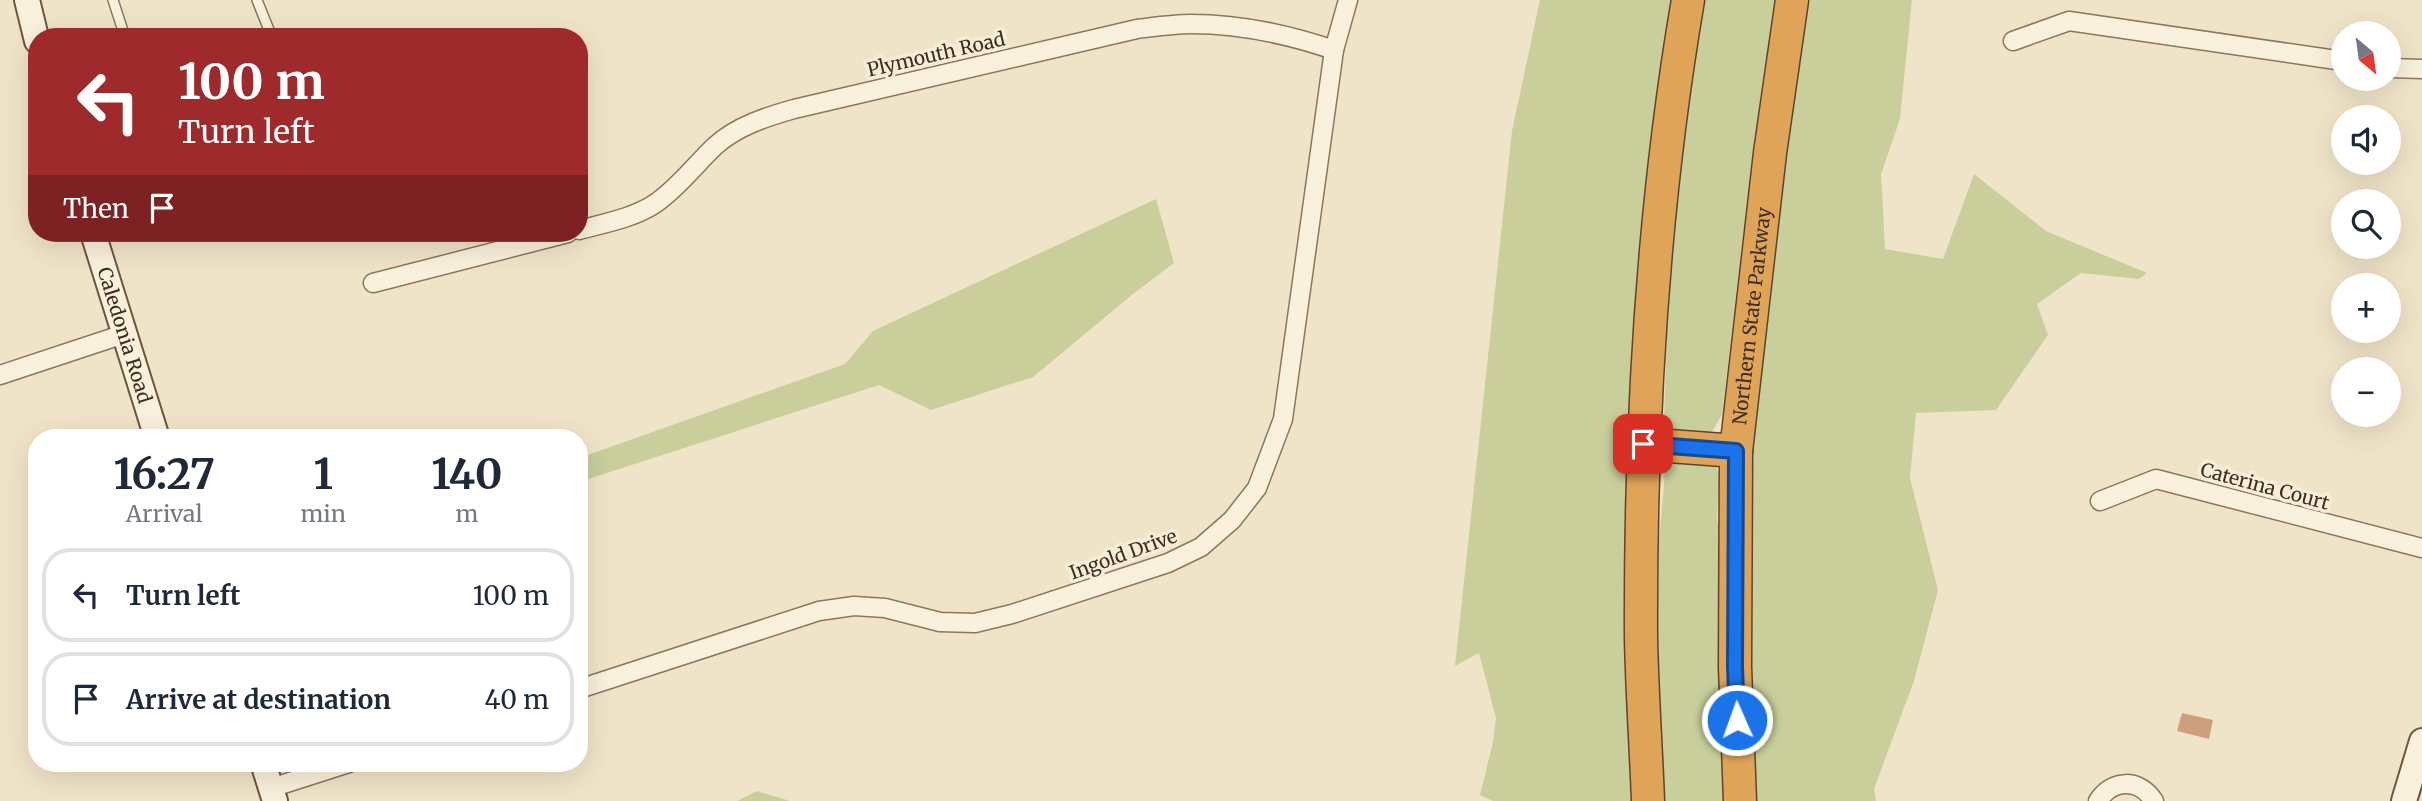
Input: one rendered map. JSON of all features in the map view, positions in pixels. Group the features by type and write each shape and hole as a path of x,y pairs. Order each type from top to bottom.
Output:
{"highway":[{"path":"1648,801 1641,639 1643,444 1656,242 1688,0"},
{"name":"Northern State Parkway","path":"1740,801 1735,667 1736,451 1770,153 1793,0"},
{"path":"1643,444 1736,451"}],"street":[{"path":"27,0 34,28"},
{"name":"Ingold Drive","path":"588,686 819,611 885,608 940,622 975,622 1012,614 1168,563 1201,547 1232,520 1256,488 1283,419 1334,50 1348,0"},
{"path":"2013,41 2069,21 2331,59"},
{"name":"Plymouth Road","path":"588,228 623,219 655,204 685,179 717,144 753,122 794,109 1137,29 1189,24 1242,27 1296,37 1334,50"},
{"path":"2401,68 2422,69"},
{"name":"Caledonia Road","path":"96,242 155,429"},
{"path":"373,283 533,242"},
{"path":"0,375 124,334"},
{"name":"Caterina Court","path":"2100,500 2156,479 2422,548"},
{"path":"2404,801 2422,741"},
{"path":"266,772 273,794 327,772"},
{"path":"2098,801 2104,792 2122,783 2141,787 2154,801"}],"lane":[{"path":"113,0 122,28"},
{"path":"257,0 268,28"}],"green space":[{"path":"1540,0 1675,0 1651,176 1628,423 1627,658 1636,801 1493,801 1480,795 1496,718 1479,653 1455,666 1512,131"},
{"path":"1698,0 1779,0 1752,158 1722,415 1711,433 1694,440 1677,434 1664,416 1667,337 1659,310"},
{"path":"1808,0 1912,0 1900,119 1881,174 1885,249 1943,259 1974,174 2046,231 2147,273 2139,279 2081,273 2037,304 2048,335 1996,410 1916,413 1910,478 1938,590 1914,681 1874,789 1876,801 1750,801 1746,521 1778,206"},
{"path":"1156,199 1174,263 1033,377 931,410 879,385 588,479 588,455 845,364 873,331"},
{"path":"1670,462 1713,462 1719,473 1717,521 1725,536 1726,801 1659,801 1656,577 1665,472"},
{"path":"757,791 790,801 737,801"}],"building":[{"path":"2182,713 2213,720 2209,739 2177,731"}],"route":[{"path":"1643,444 1736,451 1737,720"}]}
